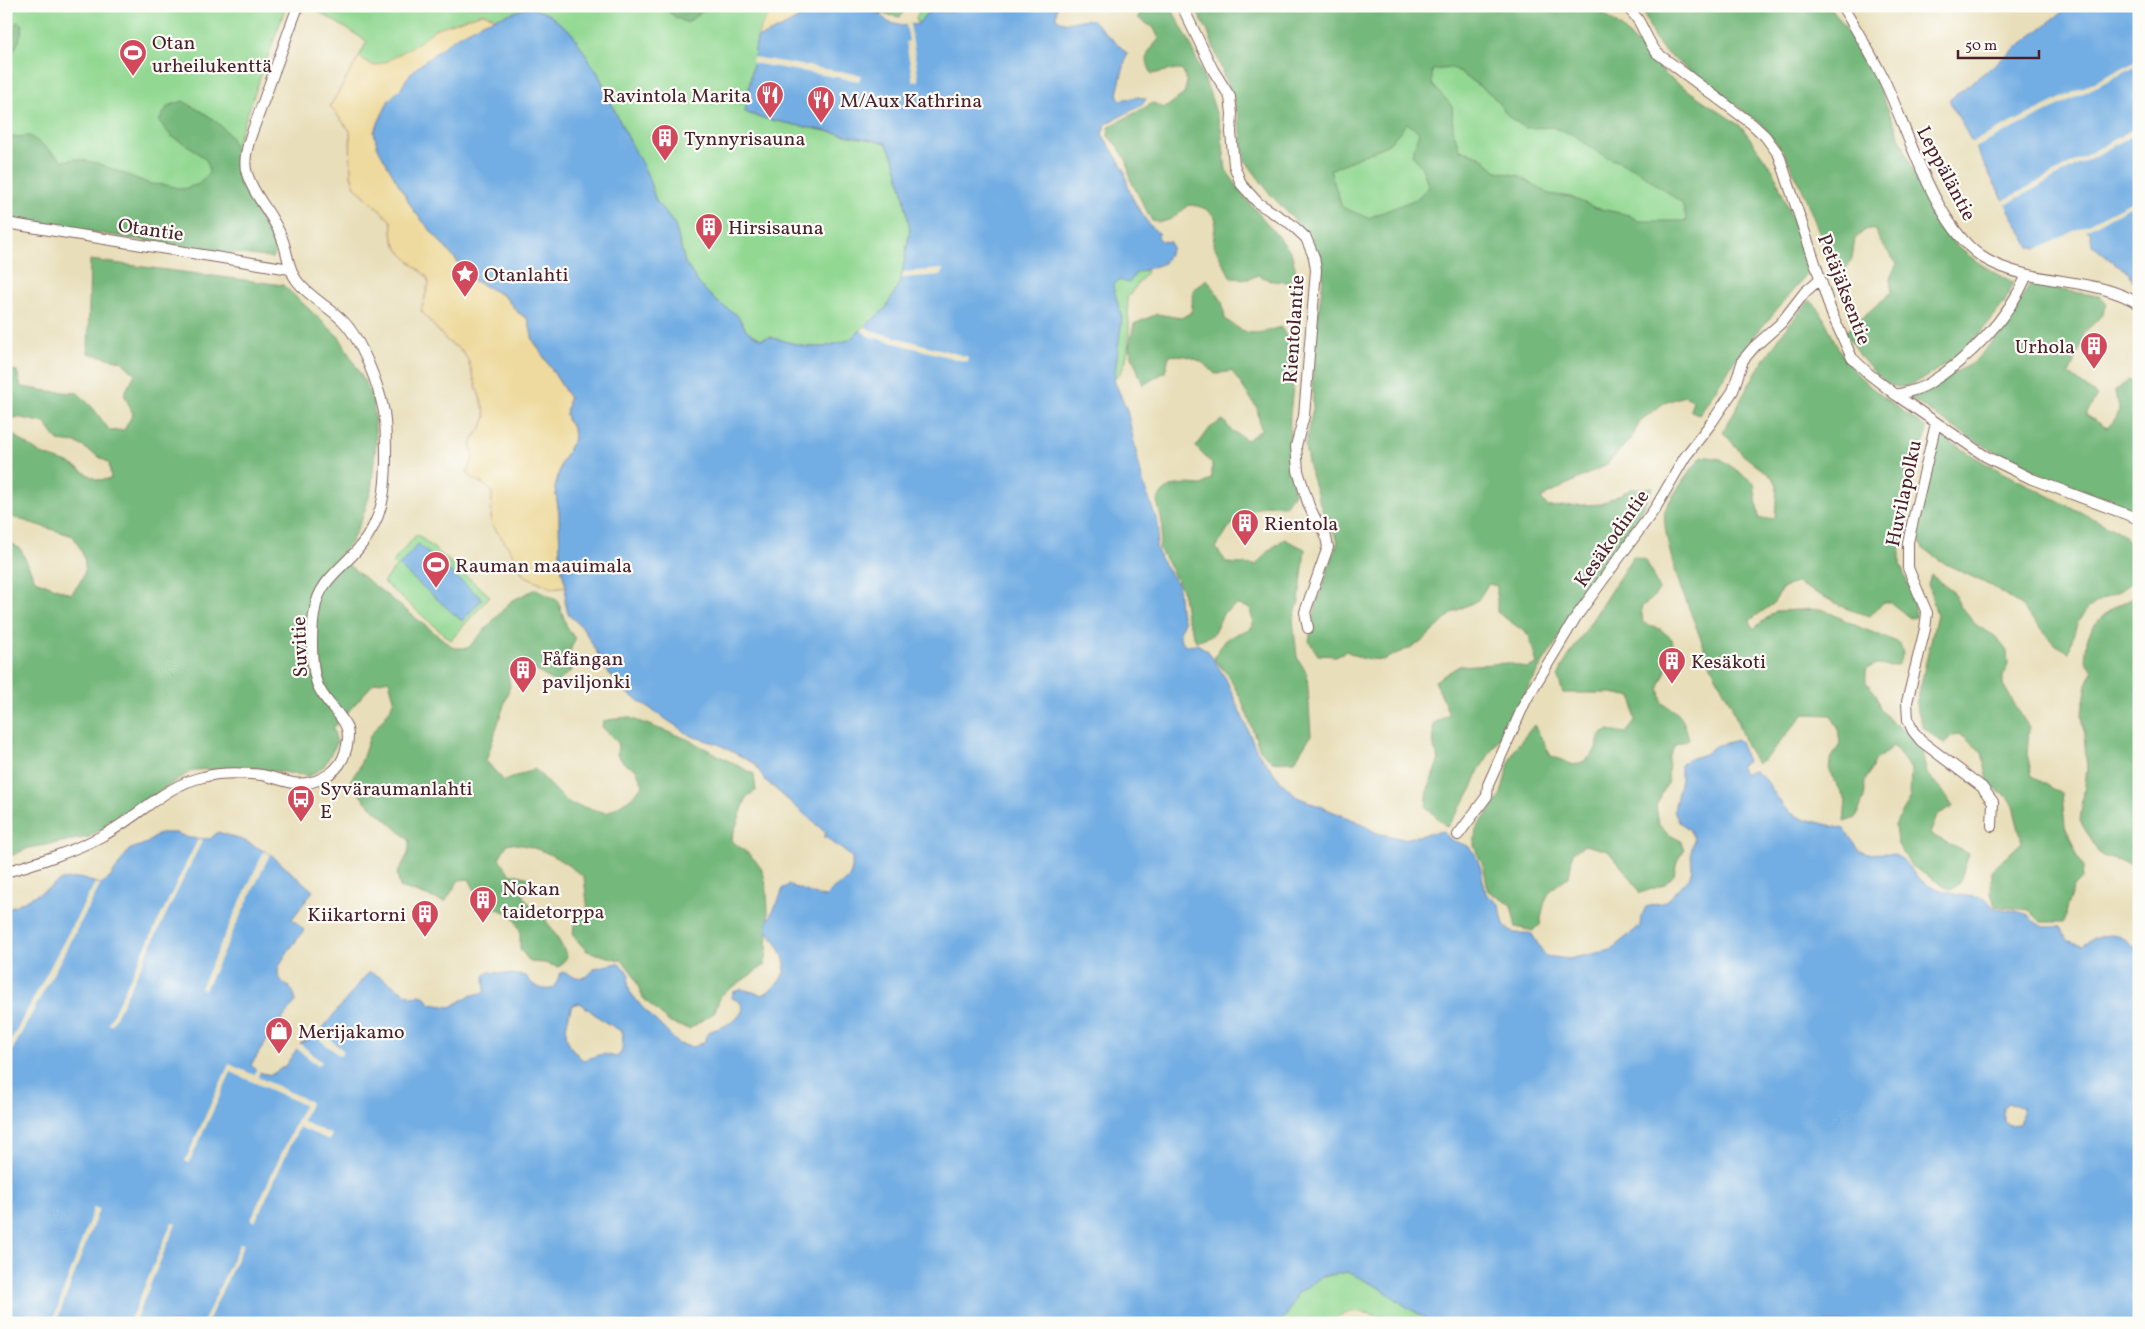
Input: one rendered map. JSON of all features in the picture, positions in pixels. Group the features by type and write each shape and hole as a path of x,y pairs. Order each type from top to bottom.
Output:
{"street":[{"name":"Suvitie","path":"6,872 46,860 102,836 184,783 204,776 231,774 261,775 295,783 305,783 328,775 343,759 348,733 346,722 328,702 318,687 314,672 314,617 317,597 323,584 360,547 374,526 383,505 386,486 384,413 380,395 351,329 306,291 290,269 278,229 250,182 246,169 245,155 298,6"},
{"name":"Rientolantie","path":"1182,6 1213,70 1230,97 1234,165 1241,184 1258,203 1291,224 1306,238 1314,257 1316,270 1304,416 1296,446 1298,471 1316,520 1325,533 1328,547 1305,612 1308,628"},
{"name":"Petäjäksentie","path":"1625,6 1635,13 1640,20 1648,42 1657,53 1752,124 1765,136 1779,155 1820,280 1839,331 1852,358 1896,395 1985,456 2012,470 2139,519"},
{"name":"Leppäläntie","path":"1842,6 1886,83 1904,130 1951,225 1961,238 1986,259 2027,275 2111,291 2130,298 2139,304"},
{"name":"Otantie","path":"6,223 290,269"},
{"path":"1896,395 1927,385 1952,367 1988,336 2000,321 2027,275"},
{"name":"Kesäkodintie","path":"1458,835 1487,796 1488,786 1526,700 1576,617 1656,507 1685,457 1712,422 1733,390 1743,360 1754,347 1781,323 1805,292 1820,280"},
{"name":"Huvilapolku","path":"1936,423 1908,542 1908,568 1927,613 1925,629 1907,702 1908,720 1912,731 1921,741 1982,787 1993,802 1992,826"}],"green space":[{"name":"Otan urheilukenttä","path":"6,6 286,6 235,148 173,245 6,218"},
{"path":"661,6 709,6 687,23 675,17"},
{"path":"815,6 807,13 745,112 761,118 886,143 894,158 910,230 901,280 886,308 849,340 824,347 806,347 770,337 761,339 747,331 737,315 717,302 700,285 685,263 675,225 656,201 647,174 617,116 599,75 571,32 548,14 529,7 415,69 374,66 359,57 367,41 311,7"},
{"path":"868,6 908,6 900,17 882,14"},
{"path":"921,6 1020,6 918,24 916,19"},
{"path":"1142,6 1170,6 1189,41 1209,91 1221,129 1226,170 1243,195 1291,252 1296,271 1289,282 1272,281 1258,275 1249,279 1231,278 1213,244 1216,219 1204,208 1188,205 1177,216 1168,220 1163,222 1152,221 1130,179 1127,161 1108,136 1109,127 1153,103 1165,108 1184,94 1187,82 1183,71 1176,69 1152,74 1147,59 1149,52 1159,39 1154,28 1138,18"},
{"path":"1194,6 1594,6 1623,29 1667,76 1742,127 1774,172 1811,269 1736,358 1699,415 1690,410 1693,400 1684,396 1664,403 1641,420 1632,437 1607,464 1541,498 1548,507 1601,504 1631,489 1653,487 1643,507 1539,669 1503,733 1479,770 1470,793 1447,827 1426,807 1428,789 1439,759 1434,748 1433,724 1449,714 1435,681 1459,666 1508,663 1527,668 1537,664 1529,635 1497,612 1497,586 1488,584 1478,600 1454,612 1420,643 1383,660 1361,658 1346,651 1336,656 1318,655 1309,641 1316,605 1338,541 1322,510 1305,447 1313,408 1312,357 1323,280 1311,237 1270,194 1245,160 1239,118 1208,32","holes":["1453,68 1492,95 1510,118 1526,128 1552,127 1572,134 1600,154 1635,169 1682,203 1687,221 1638,221 1629,215 1596,208 1571,197 1549,194 1519,176 1497,171 1480,156 1460,150 1453,130 1452,106 1432,84 1432,70","1407,123 1419,132 1412,154 1422,168 1429,187 1416,199 1368,218 1342,207 1330,170 1389,144"]},
{"path":"1641,6 1830,6 1847,30 1869,69 1928,203 1946,233 1968,255 1985,267 2013,282 2004,303 1965,348 1923,379 1901,387 1893,386 1886,382 1872,370 1859,355 1845,332 1892,292 1890,278 1897,264 1879,240 1876,230 1866,229 1855,239 1852,258 1842,276 1835,273 1801,186 1783,151 1761,124 1666,53 1654,38"},
{"path":"17,22 23,25 19,41 6,65 7,36"},
{"path":"1435,40 1643,159 1704,225 1425,212 1333,224 1322,154"},
{"path":"183,101 214,120 232,140 236,152 238,177 277,251 272,258 173,245 6,218 6,129 11,137 30,136 64,161 76,159 97,163 150,184 167,185 183,189 199,184 209,173 207,161 192,148 171,136 159,121 168,106"},
{"path":"90,260 283,285 340,338 373,397 376,443 371,491 362,519 351,542 338,557 454,648 468,648 511,601 536,589 558,601 567,627 575,639 570,651 572,670 556,683 527,665 507,669 510,686 486,761 504,781 535,769 568,803 607,813 631,798 643,785 636,769 625,764 617,755 618,743 602,727 603,721 627,717 687,739 754,774 756,791 747,796 731,840 758,863 763,873 767,893 768,919 765,965 721,995 714,1013 689,1029 670,1023 643,998 633,974 623,961 587,951 573,936 574,923 588,911 584,877 566,864 540,850 508,843 499,858 509,873 530,878 533,887 523,894 529,903 542,915 566,953 567,957 559,967 530,962 520,949 520,930 513,916 485,903 477,894 469,879 459,880 445,902 400,887 397,874 408,854 410,841 364,800 350,781 359,768 370,736 390,710 394,699 389,680 374,683 333,728 337,743 324,766 310,776 253,768 193,770 89,837 29,848 6,858 6,539 21,550 35,580 71,594 82,579 85,566 82,552 73,536 6,515 6,430 41,454 71,464 97,480 111,479 109,463 77,443 58,441 45,423 17,417 6,422 6,369 17,371 21,387 78,393 93,408 110,431 124,430 133,414 124,394 135,374 121,361 88,353"},
{"path":"1144,268 1147,272 1127,298 1129,342 1125,363 1114,380 1103,297 1116,278"},
{"path":"1207,279 1222,301 1225,319 1240,329 1251,333 1281,327 1287,338 1293,386 1290,413 1289,464 1294,493 1285,506 1265,505 1248,513 1229,527 1216,548 1227,563 1256,565 1268,551 1284,539 1305,549 1299,602 1293,620 1297,657 1307,674 1311,735 1295,761 1272,762 1260,750 1242,701 1228,675 1214,659 1220,647 1228,639 1250,629 1253,624 1250,608 1237,605 1224,612 1213,635 1196,641 1186,615 1182,589 1159,548 1163,527 1157,501 1161,495 1176,485 1202,485 1212,478 1212,464 1196,447 1210,428 1223,420 1231,430 1247,440 1261,430 1257,408 1232,371 1215,374 1195,359 1176,355 1169,356 1165,372 1143,385 1129,348 1134,324 1157,314 1181,318 1191,313 1194,289"},
{"path":"2029,285 2099,296 2107,304 2103,315 2083,333 2082,345 2069,374 2097,396 2086,415 2107,428 2115,419 2119,410 2115,391 2129,380 2139,382 2139,507 2137,510 2072,487 2009,459 1969,437 1908,397 1973,363 1994,340"},
{"path":"1810,300 1821,313 1840,352 1853,369 1872,388 1925,427 1927,432 1914,474 1900,550 1900,564 1911,592 1916,617 1910,618 1890,602 1884,602 1869,616 1845,608 1797,583 1783,587 1773,604 1750,620 1753,629 1776,611 1822,609 1861,628 1900,643 1903,654 1897,666 1875,665 1866,669 1866,682 1876,694 1880,709 1892,722 1914,738 1922,751 1927,774 1942,790 1953,807 1937,816 1930,834 1969,854 1959,884 1951,890 1911,866 1897,843 1895,825 1910,800 1911,769 1893,746 1875,761 1865,781 1864,798 1856,818 1844,822 1846,800 1829,771 1830,761 1840,744 1838,728 1831,715 1804,714 1769,755 1757,764 1747,748 1731,704 1712,668 1682,591 1671,555 1665,529 1665,511 1675,492 1702,456 1721,459 1754,483 1759,519 1775,518 1777,485 1773,478 1743,455 1723,432 1756,372 1786,328"},
{"path":"1940,436 1985,463 2125,535 2139,573 2128,585 2091,606 2085,612 2073,636 2069,652 2055,645 2020,605 1995,588 1946,564 1923,549 1916,533"},
{"name":"Rauman maauimala","path":"417,534 490,596 451,640 383,582 396,567 392,563"},
{"path":"1633,556 1646,560 1659,590 1652,599 1641,607 1643,623 1660,629 1672,639 1676,664 1667,668 1659,687 1662,703 1680,717 1689,739 1675,745 1669,758 1668,782 1656,806 1659,825 1668,834 1681,841 1684,850 1677,861 1674,875 1664,885 1640,893 1630,877 1608,851 1585,845 1573,852 1569,877 1555,887 1547,896 1540,925 1533,931 1516,927 1511,905 1488,891 1484,868 1474,846 1476,829 1500,797 1510,760 1516,747 1534,725 1551,756 1574,765 1589,758 1600,735 1609,730 1626,733 1635,722 1633,697 1611,693 1563,693 1558,678 1562,667"},
{"path":"1931,575 1952,590 1960,606 1976,625 1995,636 2007,651 2008,664 2003,675 2003,685 2029,728 2027,754 2032,776 2062,794 2065,826 2083,868 2082,879 2074,887 2066,909 2064,922 2041,922 2029,910 1995,906 1991,893 1992,870 2022,842 2013,806 2007,796 1989,786 1982,752 1960,734 1952,735 1944,744 1923,727 1916,705 1937,615 1928,584"},
{"path":"2139,594 2139,875 2135,867 2129,863 2107,858 2099,853 2080,821 2087,769 2082,713 2087,684 2093,671 2085,661 2088,637 2103,616"},
{"path":"1348,1272 1380,1288 1434,1323 1403,1323 1366,1313 1348,1312 1340,1316 1333,1323 1278,1323 1288,1312 1294,1297 1302,1288 1321,1278"}],"sand":[{"path":"774,6 815,6 788,25 757,38 762,25"},
{"name":"Otanlahti","path":"483,13 497,18 485,22 407,78 402,87 389,100 374,132 414,211 473,280 504,296 517,312 528,319 533,340 569,397 566,414 568,422 573,428 574,439 561,464 555,488 559,513 560,564 566,586 552,588 523,575 511,551 491,523 492,492 467,473 474,455 471,447 473,439 483,425 486,416 468,360 461,350 447,341 421,311 429,283 427,277 396,246 391,221 355,187 351,175 350,131 330,106 359,57 374,66 388,61 421,41 435,29"}],"water":[{"path":"815,6 863,6 881,15 888,22 902,26 918,24 932,10 947,12 961,6 1057,6 1056,18 1060,21 1092,20 1127,53 1117,94 1120,100 1139,97 1146,99 1142,105 1106,124 1102,134 1124,169 1129,190 1136,205 1148,223 1159,234 1158,237 1162,241 1170,242 1172,248 1164,263 1136,273 1129,283 1119,280 1113,286 1122,318 1114,380 1127,410 1142,479 1158,524 1159,531 1156,546 1160,558 1178,586 1180,610 1184,622 1180,630 1180,638 1185,645 1197,644 1208,651 1226,679 1257,751 1281,782 1297,797 1356,821 1377,833 1403,839 1443,831 1451,840 1468,846 1475,854 1480,866 1486,894 1500,905 1503,922 1507,929 1515,933 1532,934 1545,956 1569,959 1610,950 1640,926 1641,917 1646,907 1669,899 1689,878 1692,870 1691,852 1694,839 1689,829 1679,822 1674,810 1681,779 1681,765 1686,760 1705,754 1715,746 1737,740 1740,741 1747,762 1741,765 1741,770 1745,773 1755,771 1766,780 1783,806 1791,813 1801,818 1844,829 1859,850 1867,854 1893,854 1902,859 1919,879 1929,886 1958,895 1984,898 1995,908 2029,915 2043,927 2060,927 2067,940 2083,945 2097,937 2115,935 2125,939 2139,949 2139,1323 1434,1323 1380,1288 1348,1272 1323,1276 1298,1293 1287,1315 1278,1323 6,1323 6,910 46,890 61,880 79,878 101,884 110,878 129,850 147,843 160,833 176,833 189,838 210,839 218,832 245,841 270,854 313,891 292,919 304,930 285,957 278,972 281,980 294,993 295,1002 251,1065 258,1072 271,1075 285,1066 301,1043 317,1035 368,973 377,976 414,997 420,995 426,997 430,1004 451,1007 469,996 485,992 484,976 489,972 526,976 531,983 538,987 550,989 554,988 560,974 563,972 580,978 588,975 595,968 618,963 629,974 628,985 630,992 641,1006 679,1044 694,1047 705,1041 708,1032 728,1024 741,1014 743,1009 740,1002 732,998 733,992 742,989 763,995 780,980 785,964 783,956 766,929 783,888 789,885 826,897 848,878 851,873 852,857 824,836 826,833 765,780 755,764 718,744 691,736 624,691 608,672 583,628 568,614 565,602 566,586 560,564 559,513 555,488 561,464 574,439 573,428 568,422 566,414 569,397 533,340 528,319 518,312 504,296 473,280 414,211 377,146 374,132 389,100 402,87 407,78 415,69 456,37 485,22 529,7 548,14 571,32 599,75 617,116 647,174 656,201 675,225 685,263 700,285 717,302 737,315 747,331 761,339 770,337 806,347 824,347 849,340 886,308 901,280 910,230 894,158 886,143 761,118 745,112 757,38 788,25","holes":["580,1003 605,1022 623,1032 622,1051 617,1057 603,1054 583,1060 571,1047 566,1035 567,1022 572,1005","2008,1104 2022,1106 2019,1124 2009,1125 2004,1121 2004,1108"]},
{"path":"2070,6 2139,6 2139,285 2133,281 2129,272 2116,265 2092,245 2090,231 2082,228 2039,250 2030,247 1949,100"},
{"path":"418,544 482,599 462,621 399,566"}],"pier":[{"path":"910,24 919,81 913,82 906,42 909,41 906,25"},
{"path":"753,57 861,75 859,81 752,63"},
{"path":"2139,60 2139,65 1973,149 1970,143"},
{"path":"2139,126 2139,132 2003,206 2001,202"},
{"path":"2139,198 2139,202 2084,231 2082,230 2040,253 2034,251"},
{"path":"943,269 942,275 902,278 903,272"},
{"path":"866,326 870,330 968,357 967,362 868,336 861,330"},
{"path":"198,839 203,839 112,1025 108,1024"},
{"path":"264,851 270,854 205,990 200,988"},
{"path":"95,883 101,884 6,1062 6,1050"},
{"path":"319,1031 344,1051 340,1056 315,1036"},
{"path":"298,1042 322,1062 318,1066 295,1047"},
{"path":"229,1064 254,1075 257,1068 260,1070 258,1077 311,1102 302,1121 332,1135 329,1140 299,1127 255,1222 251,1219 304,1105 231,1072 189,1163 185,1161"},
{"path":"94,1207 99,1209 56,1323 52,1323"},
{"path":"172,1222 176,1224 134,1323 129,1323"},
{"path":"240,1243 244,1244 207,1323 203,1323"}],"place":[{"name":"Otan urheilukenttä","path":"133,77"},
{"name":"Ravintola Marita","path":"770,119"},
{"name":"M/Aux Kathrina","path":"821,124"},
{"name":"Tynnyrisauna","path":"665,162"},
{"name":"Hirsisauna","path":"709,251"},
{"name":"Otanlahti","path":"465,298"},
{"name":"Urhola","path":"2094,370"},
{"name":"Rientola","path":"1245,547"},
{"name":"Rauman maauimala","path":"436,589"},
{"name":"Kesäkoti","path":"1672,685"},
{"name":"Fåfängan paviljonki","path":"523,694"},
{"name":"Syväraumanlahti E","path":"301,823"},
{"name":"Nokan taidetorppa","path":"483,924"},
{"name":"Kiikartorni","path":"425,938"},
{"name":"Merijakamo","path":"279,1055"}]}
